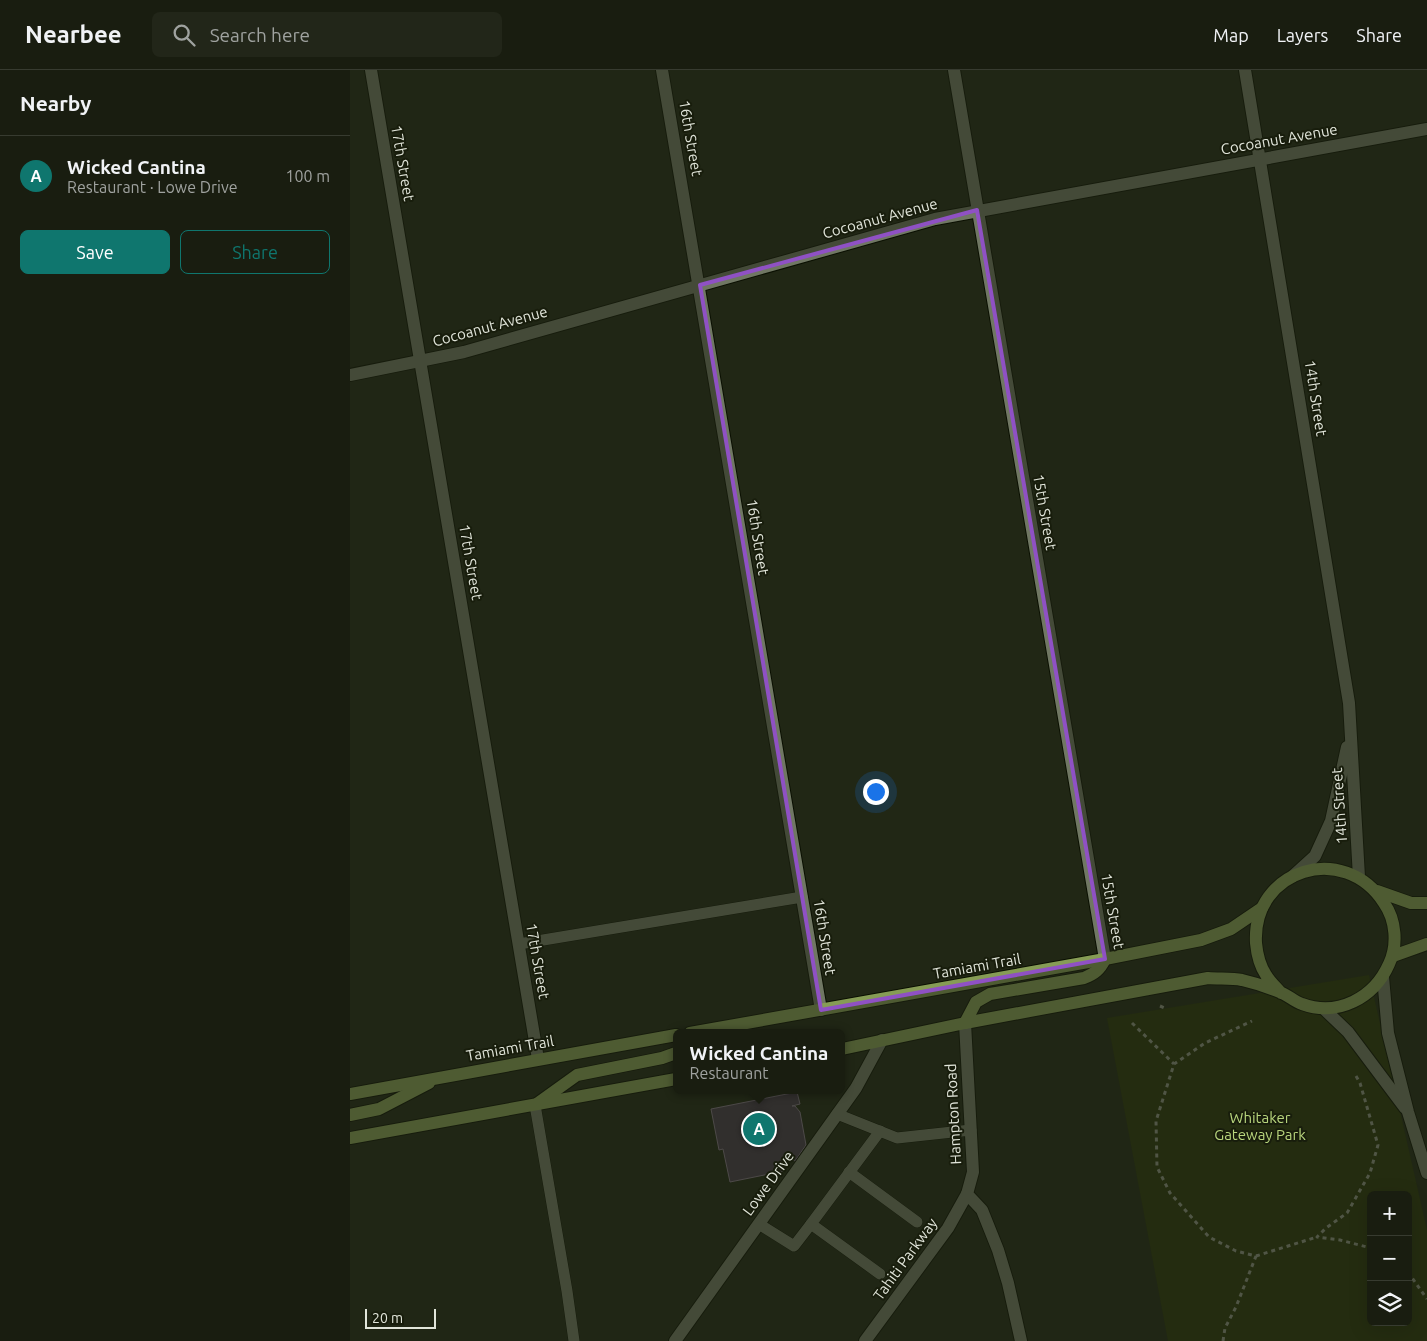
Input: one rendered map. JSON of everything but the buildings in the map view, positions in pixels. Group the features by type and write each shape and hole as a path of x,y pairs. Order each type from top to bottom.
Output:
{"main road":[{"name":"Tamiami Trail","path":"845,1048 965,1022 1208,978 1242,980 1281,993 1301,1004 1324,1009 1347,1005 1368,994 1383,977 1393,956 1395,932 1390,910 1377,891 1359,877 1338,869 1315,869 1293,876 1275,890 1262,908 1256,930 1257,953 1266,975 1281,993"},
{"name":"Tamiami Trail","path":"1377,891 1411,903 1427,903"},
{"name":"Tamiami Trail","path":"712,1029 1201,940 1231,928 1262,908"},
{"path":"1393,956 1427,944"},
{"path":"965,1022 976,1002 990,994 1084,978 1101,968 1104,959"},
{"path":"746,1029 779,1017"},
{"name":"Tamiami Trail","path":"350,1094 673,1036"},
{"path":"534,1105 577,1074 662,1058 673,1054"},
{"path":"350,1115 379,1109 440,1077"},
{"path":"350,1138 673,1080"}],"street":[{"name":"17th Street","path":"370,70 421,361 538,1059"},
{"name":"16th Street","path":"662,70 700,285 821,1010"},
{"name":"15th Street","path":"954,70 1104,959"},
{"name":"14th Street","path":"1245,70 1347,694 1359,877"},
{"name":"Cocoanut Avenue","path":"350,375 464,352 935,219 1427,129"},
{"name":"14th Street","path":"1293,876 1315,856 1332,820 1350,732"},
{"path":"1383,977 1388,1033 1408,1112 1427,1173"},
{"path":"1324,1009 1348,1032 1408,1112"},
{"name":"Hampton Road","path":"965,1022 973,1172 967,1194"},
{"name":"Lowe Drive","path":"675,1341 856,1088 882,1040"},
{"path":"967,1194 982,1210 998,1250 1008,1283 1021,1341"},
{"name":"Tahiti Parkway","path":"865,1341 948,1228 967,1194"}],"lane":[{"path":"519,944 802,897"},
{"path":"534,1105 574,1341"},
{"path":"837,1114 897,1138 971,1130"},
{"path":"759,1224 794,1246 880,1131"},
{"path":"849,1172 917,1222"},
{"path":"811,1224 880,1274"}],"path":[{"path":"1252,1020 1205,1044 1174,1064 1156,1121 1157,1167 1170,1193 1209,1237 1236,1252 1256,1256 1317,1237 1340,1240 1367,1247"},
{"path":"1132,1022 1174,1064"},
{"path":"1317,1237 1346,1213 1370,1173 1378,1145 1360,1083 1352,1071"},
{"path":"1223,1341 1225,1328 1236,1307 1256,1256"},
{"path":"1412,1278 1427,1299"}],"highlighted area":[{"path":"977,210 1105,959 821,1010 700,285"}],"green space":[{"name":"Whitaker Gateway Park","path":"1369,975 1427,1230 1427,1341 1168,1341 1107,1018"}],"place":[{"name":"Wicked Cantina","path":"759,1129"}]}
